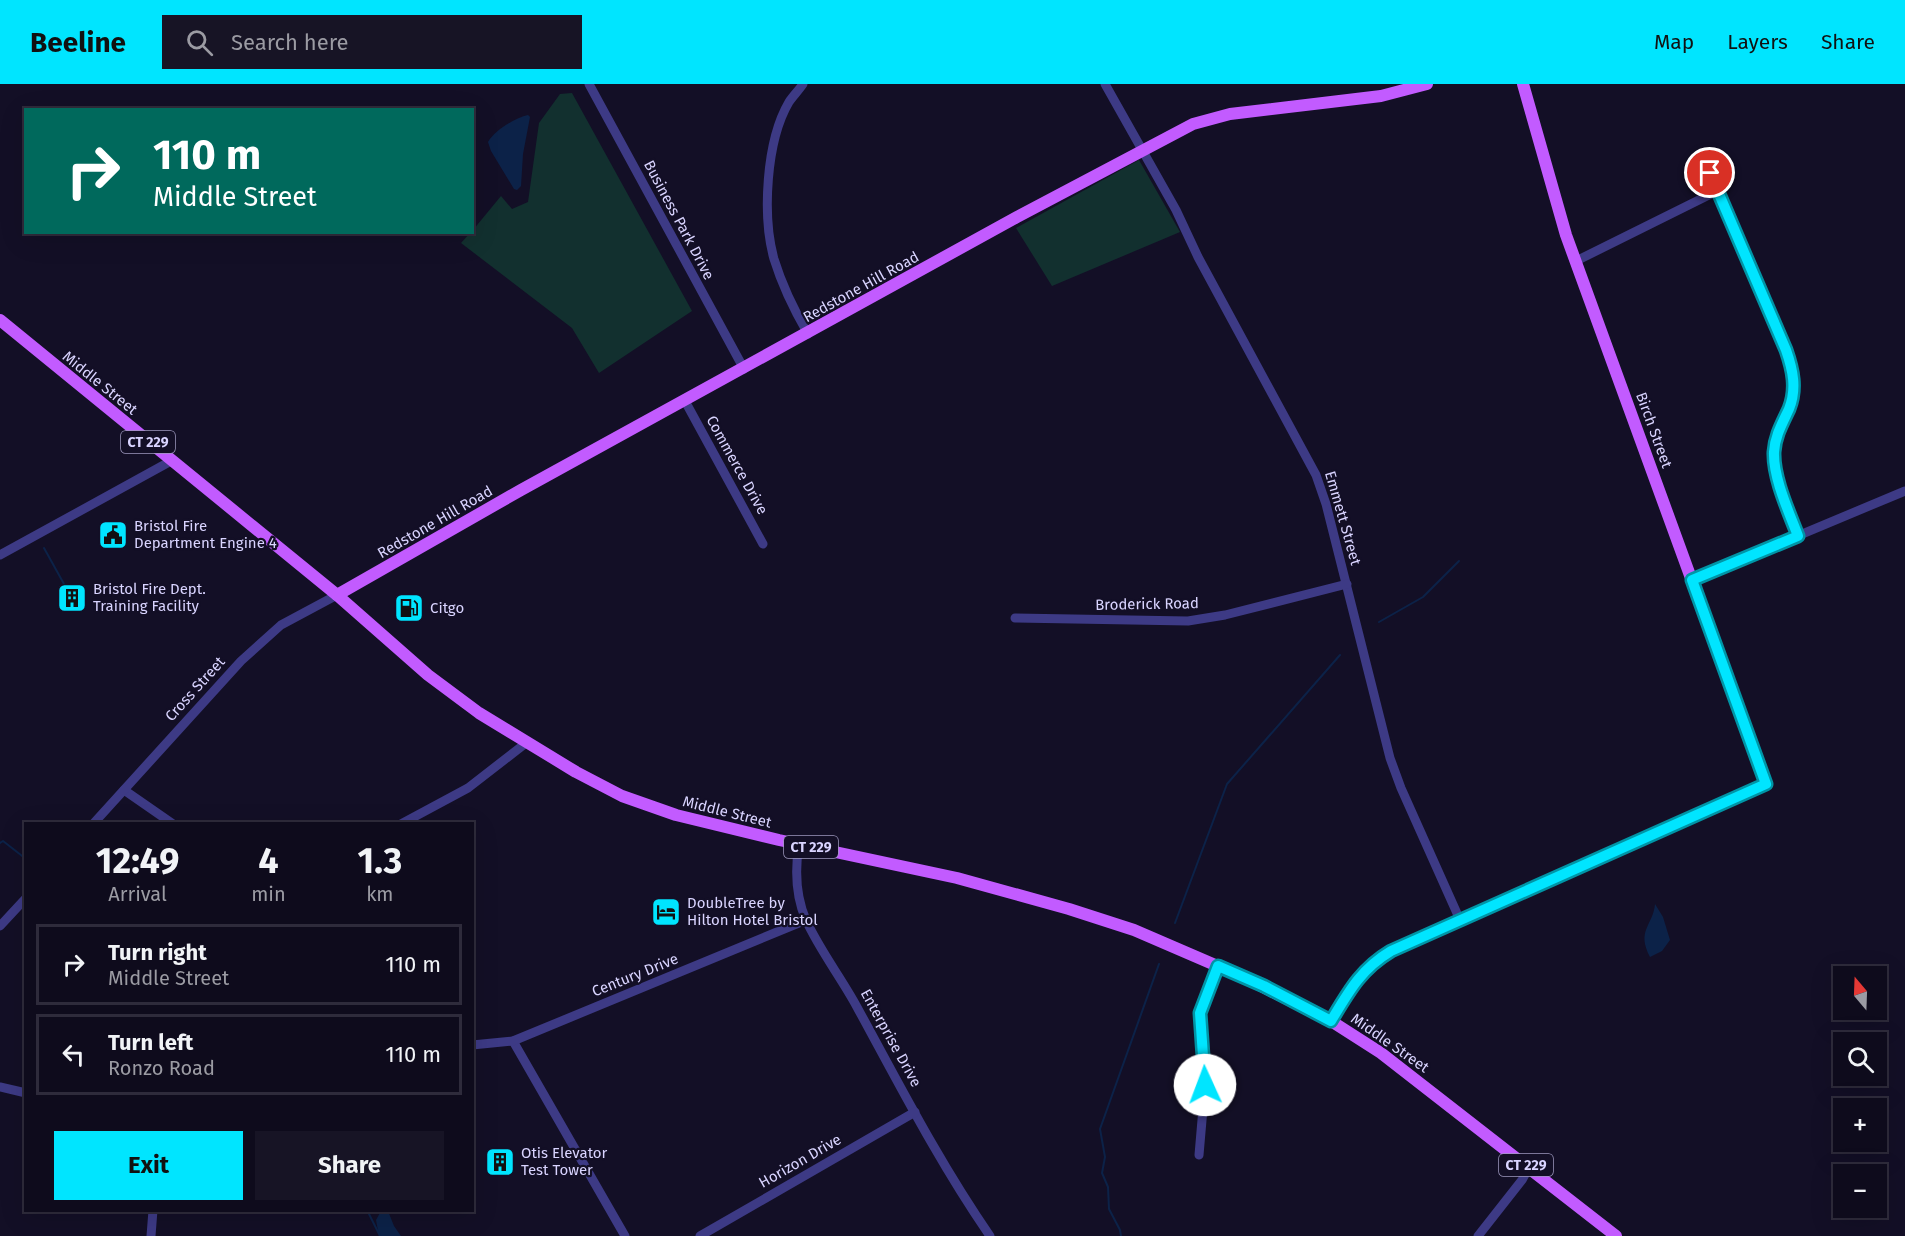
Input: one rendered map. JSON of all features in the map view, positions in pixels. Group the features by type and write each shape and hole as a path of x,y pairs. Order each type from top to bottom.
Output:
{"main road":[{"name":"Redstone Hill Road","path":"337,595 492,506 1193,124 1221,116 1401,92 1427,84"},
{"name":"Birch Street","path":"1460,920 1766,784 1560,217 1523,84"},
{"name":"Middle Street","path":"0,321 337,595 385,639 448,691 526,743 576,772 647,806 724,828 957,878 1069,909 1134,930 1264,986 1331,1021 1399,1066 1616,1236"},
{"path":"1331,1021 1352,986 1369,966 1391,951 1460,920"}],"street":[{"name":"Business Park Drive","path":"589,84 744,369"},
{"path":"803,84 789,102 780,124 771,159 767,196 774,256 784,287 808,334"},
{"name":"Emmett Street","path":"1106,84 1309,459 1326,504 1390,758 1401,788 1460,920"},
{"path":"1703,155 1790,361 1794,384 1792,397 1778,432 1774,455 1778,477 1798,536"},
{"path":"1576,261 1717,191"},
{"name":"Commerce Drive","path":"685,401 763,544"},
{"path":"0,555 171,460"},
{"path":"1692,580 1905,491"},
{"name":"Broderick Road","path":"1015,618 1188,621 1226,615 1347,584"},
{"name":"Cross Street","path":"95,822 241,661 267,636 280,625 337,595"},
{"path":"405,822 468,788 526,743"},
{"path":"124,790 170,822"},
{"name":"Enterprise Drive","path":"799,844 796,869 798,889 806,920 853,999 915,1112 990,1236"},
{"path":"0,926 24,900"},
{"name":"Century Drive","path":"474,1044 513,1041 806,920"},
{"path":"1199,1155 1205,1085 1200,1013 1218,966"},
{"path":"513,1041 625,1236"},
{"path":"0,1087 24,1093"},
{"name":"Horizon Drive","path":"700,1236 915,1112"},
{"path":"1478,1236 1522,1180 1529,1167"},
{"path":"151,1236 153,1212"}],"green space":[{"path":"572,93 692,311 599,373 572,328 461,243 469,234 474,234 474,229 501,196 512,209 528,202 539,123 560,94"},
{"path":"1139,160 1180,232 1052,286 1016,228"}],"water":[{"path":"528,115 530,117 523,154 521,186 517,190 514,189 491,151 488,142 506,125"},
{"path":"1655,904 1663,917 1670,940 1662,951 1650,957 1646,948 1645,934"},
{"path":"380,1212 388,1212 401,1236 379,1236 376,1220"}],"waterway":[{"path":"44,548 64,584"},
{"path":"1379,622 1423,597 1459,561"},
{"path":"1175,923 1227,784 1340,655"},
{"path":"0,843 3,841 24,857"},
{"path":"1121,1236 1109,1209 1108,1187 1102,1173 1105,1157 1100,1129 1159,964"},
{"path":"368,1212 380,1236"}],"place":[{"name":"Bristol Fire Department Engine 4","path":"113,535"},
{"name":"Bristol Fire Dept. Training Facility","path":"72,598"},
{"name":"Citgo","path":"409,608"},
{"name":"DoubleTree by Hilton Hotel Bristol","path":"666,912"},
{"name":"Otis Elevator Test Tower","path":"500,1162"}],"route":[{"path":"1205,1085 1200,1013 1218,966 1264,986 1331,1021 1361,975 1369,966 1391,951 1766,784 1692,580 1798,536 1774,465 1775,442 1792,397 1793,373 1786,350 1710,173"}]}
